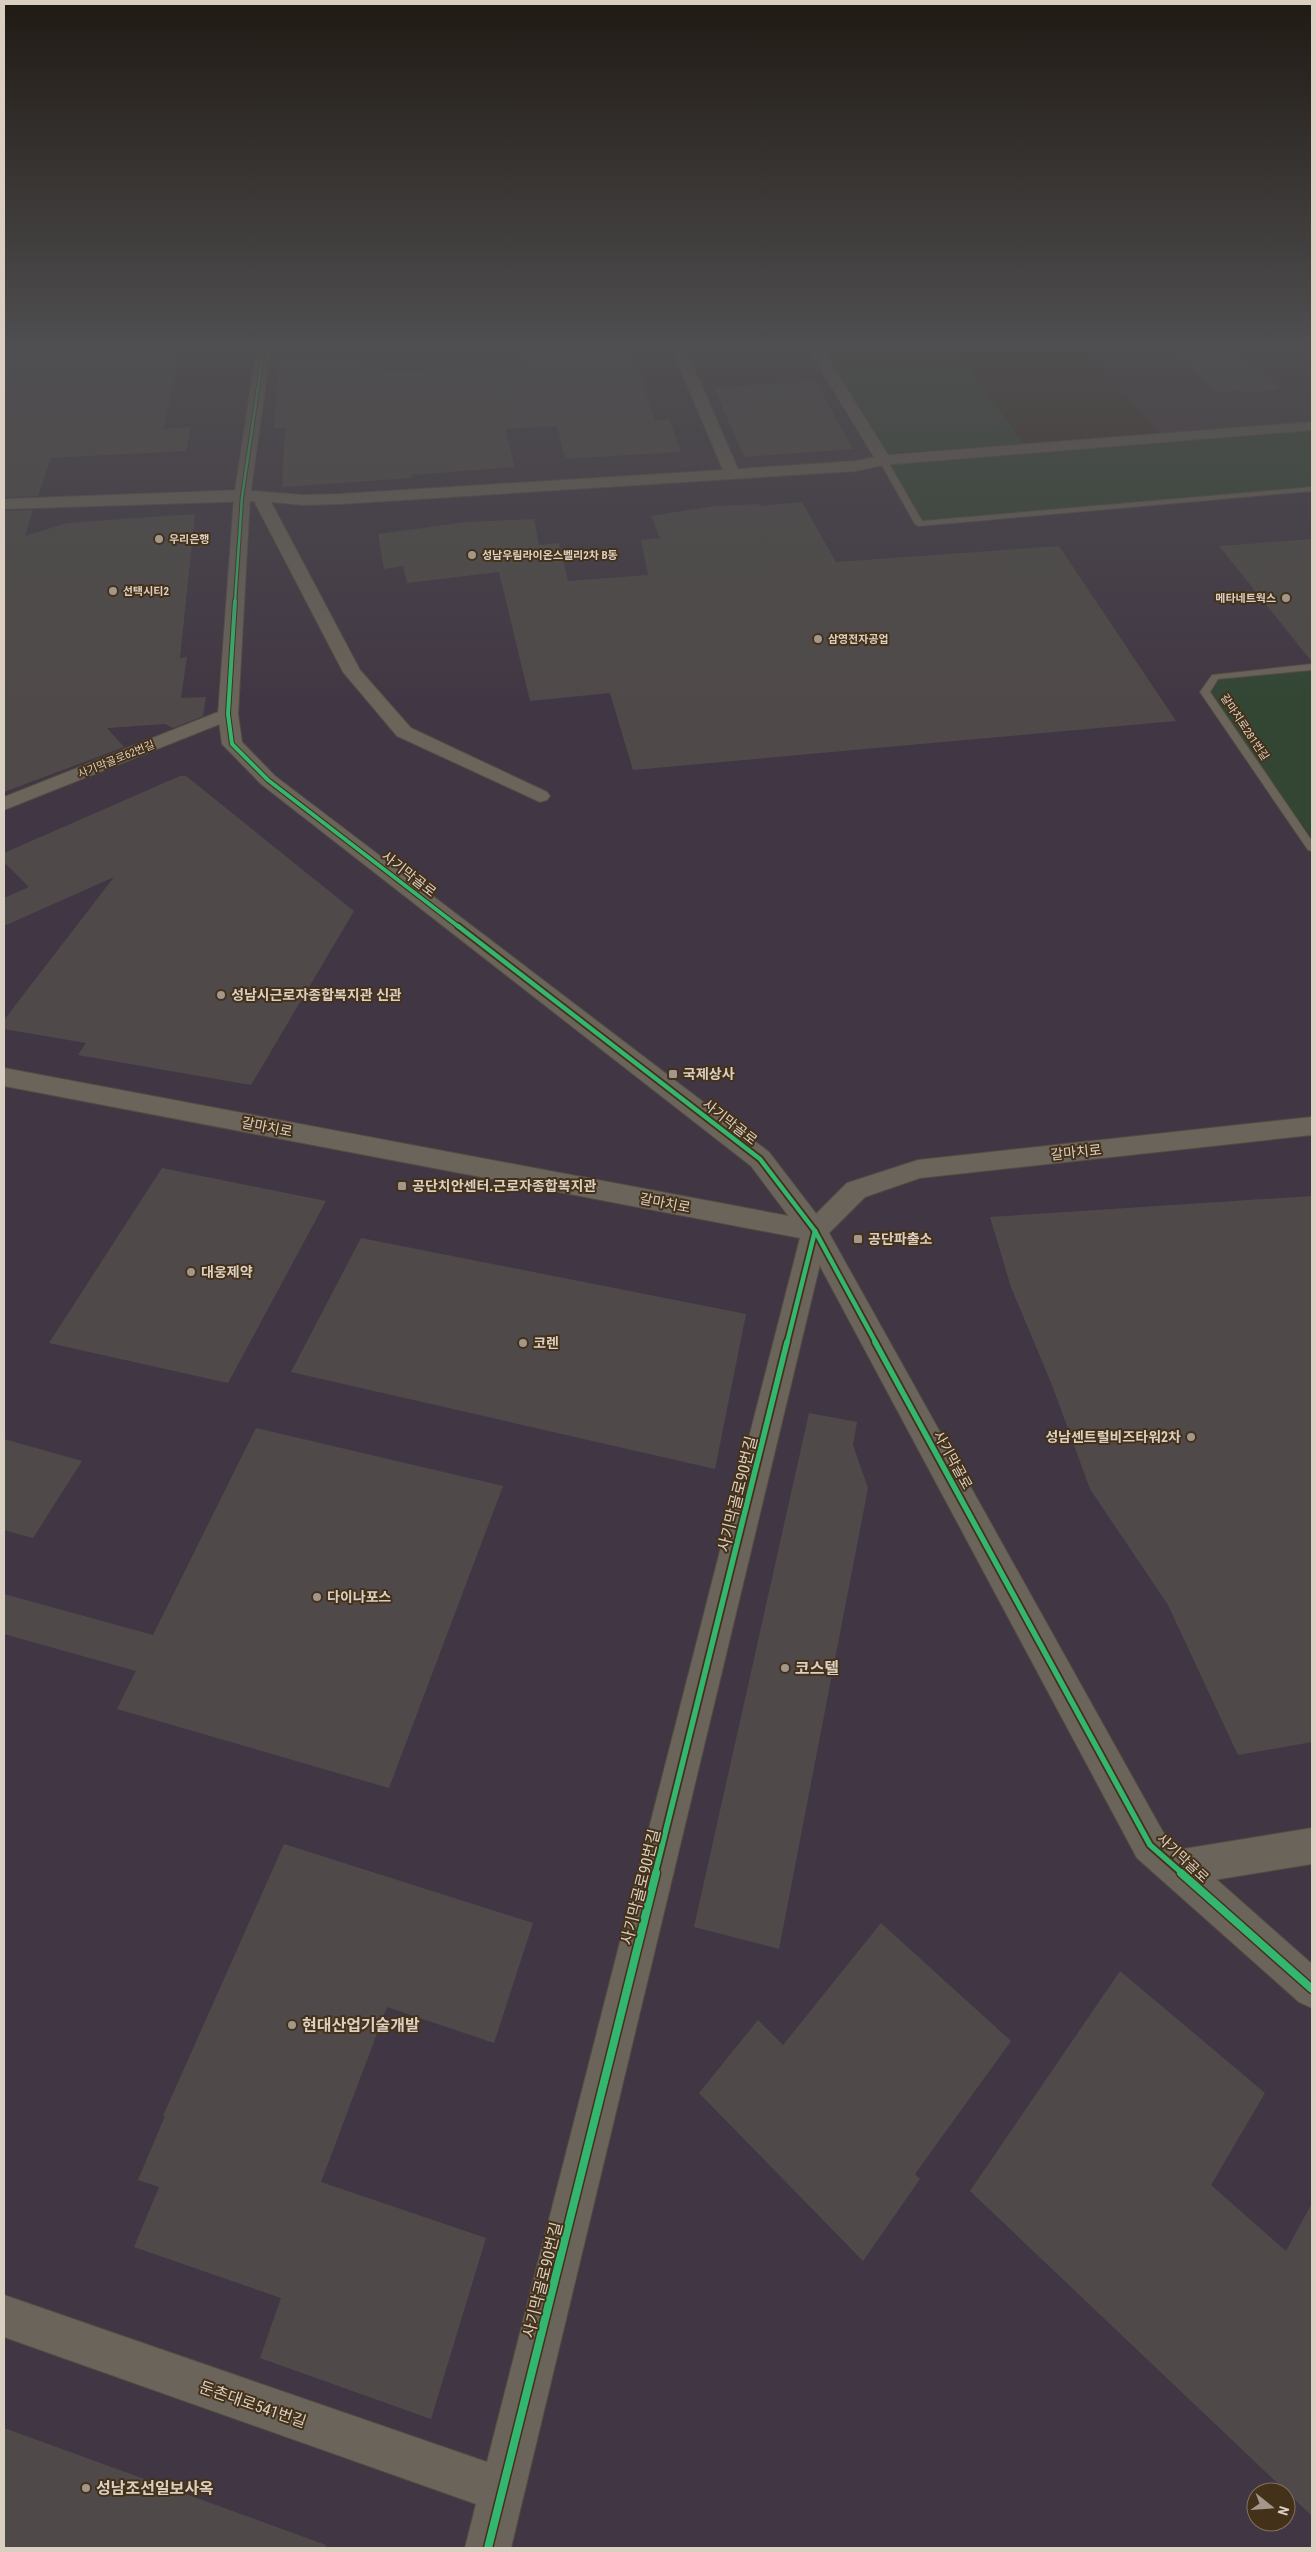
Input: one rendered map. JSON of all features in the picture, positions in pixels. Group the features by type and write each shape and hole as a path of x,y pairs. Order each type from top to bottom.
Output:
{"street":[{"name":"사기막골로","path":"254,466 228,714 232,744 268,780 760,1159 815,1231 1150,1845 1312,1989"},
{"path":"729,466 732,473"},
{"path":"4,504 251,495 303,500 340,499 854,466"},
{"path":"251,495 352,672 404,732 540,796"},
{"name":"사기막골로62번길","path":"4,804 228,714"},
{"name":"갈마치로","path":"5,1079 815,1231 856,1190 918,1169 1312,1126"},
{"name":"사기막골로90번길","path":"488,2548 815,1231"},
{"path":"1177,1868 1312,1846"},
{"name":"둔촌대로541번길","path":"4,2316 503,2491"}],"lane":[{"path":"886,466 919,524 1312,488"},
{"name":"갈마치로281번길","path":"1312,667 1215,677 1205,692 1312,848"}],"shaded area":[{"path":"4,466 883,466 919,524 1312,489 1312,667 1215,677 1205,692 1312,838 1312,2548 4,2548"}],"green space":[{"path":"886,466 1312,466 1312,489 919,524"},
{"path":"1312,667 1312,838 1205,692 1215,677"}],"building":[{"path":"4,466 48,466 38,496 4,497"},
{"path":"283,466 515,467 412,475 413,478 282,487"},
{"name":"삼영전자공업","path":"802,502 836,562 1059,546 1176,721 633,770 610,693 530,701 499,572 407,583 403,566 384,569 378,534 466,522 534,519 539,545 559,543 568,581 648,575 641,540 660,538 651,516 715,506 759,504 760,506"},
{"path":"33,510 25,536 67,523 195,514 180,658 187,657 181,698 206,697 203,716 173,728 165,724 107,728 124,747 4,792 4,511"},
{"name":"메타네트웍스","path":"1312,539 1312,662 1219,546"},
{"path":"180,776 186,776 354,911 251,1085 78,1055 86,1043 4,1029 4,1020 114,877 4,926 4,898 29,887 4,862 4,853"},
{"name":"대웅제약","path":"162,1168 326,1201 228,1383 49,1343"},
{"name":"성남센트럴비즈타워2차","path":"1312,1196 1312,1742 1238,1755 1168,1605 1090,1489 1052,1385 1011,1287 990,1217"},
{"name":"코렌","path":"361,1238 746,1314 715,1469 291,1372"},
{"path":"809,1413 857,1422 853,1445 868,1488 779,1949 694,1927"},
{"name":"다이나포스","path":"256,1428 503,1486 389,1788 117,1709 136,1671 4,1634 4,1594 153,1635"},
{"path":"4,1439 82,1461 33,1538 4,1530"},
{"path":"284,1844 533,1923 494,2043 387,2007 321,2182 486,2238 431,2419 260,2358 281,2298 134,2247 159,2187 138,2180 165,2116 163,2116"},
{"path":"881,1923 1011,2041 915,2174 920,2179 863,2261 699,2093 758,2020 783,2045"},
{"path":"1120,1971 1265,2093 1211,2185 1286,2251 1312,2203 1312,2516 1296,2501 1296,2482 1276,2482 970,2191"},
{"name":"성남조선일보사옥","path":"4,2428 326,2545 325,2548 4,2548"}],"cycle path":[{"path":"247,466 242,497 228,714 232,744 268,780 760,1159 815,1231 1150,1845 1312,1989"},
{"path":"488,2548 815,1231"}],"place":[{"name":"우리은행","path":"159,539"},
{"name":"성남우림라이온스벨리2차 B동","path":"472,555"},
{"name":"선택시티2","path":"113,591"},
{"name":"메타네트웍스","path":"1286,598"},
{"name":"삼영전자공업","path":"818,639"},
{"name":"성남시근로자종합복지관 신관","path":"221,995"},
{"name":"국제상사","path":"673,1074"},
{"name":"공단치안센터.근로자종합복지관","path":"402,1186"},
{"name":"공단파출소","path":"858,1239"},
{"name":"대웅제약","path":"191,1272"},
{"name":"코렌","path":"523,1343"},
{"name":"성남센트럴비즈타워2차","path":"1191,1437"},
{"name":"다이나포스","path":"317,1597"},
{"name":"코스텔","path":"785,1668"},
{"name":"현대산업기술개발","path":"292,2025"},
{"name":"성남조선일보사옥","path":"86,2488"}]}
